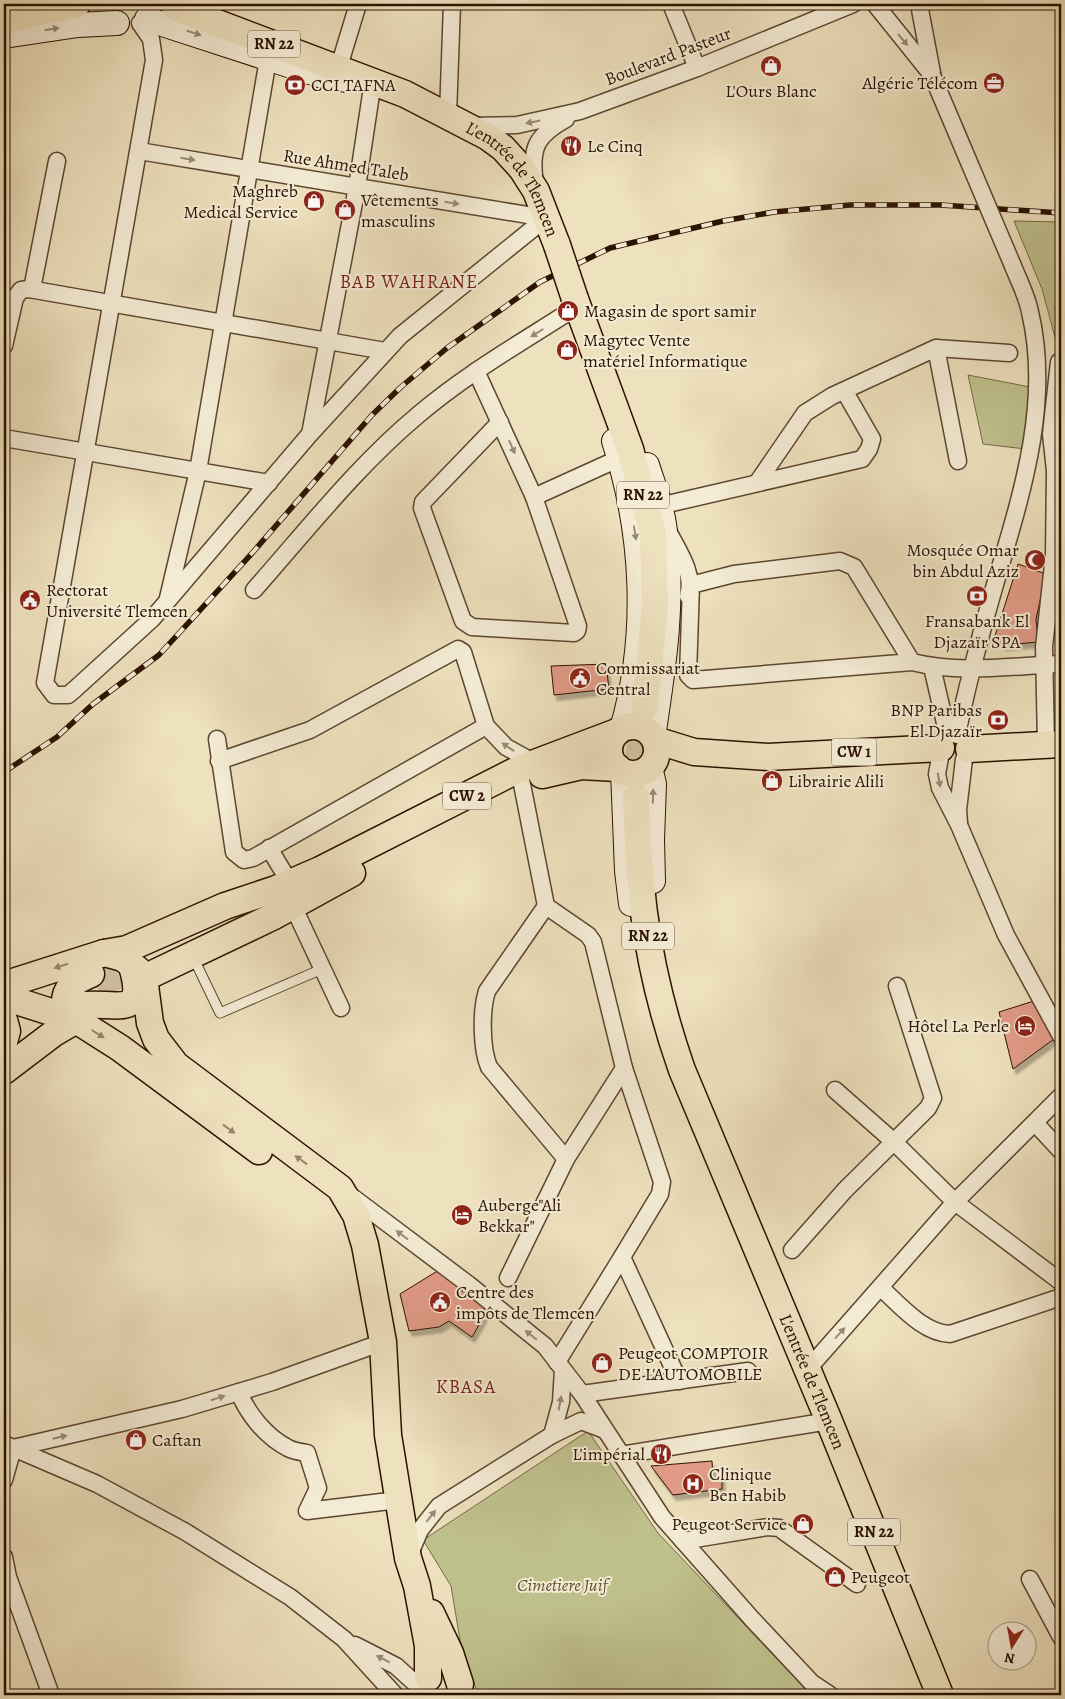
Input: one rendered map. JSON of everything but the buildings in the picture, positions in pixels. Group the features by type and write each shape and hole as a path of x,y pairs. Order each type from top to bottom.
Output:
{"main road":[{"path":"4,8 20,4"},
{"path":"4,20 77,4"},
{"path":"101,4 109,18 147,15"},
{"name":"L'entrée de Tlemcen","path":"203,4 341,60 373,82"},
{"name":"L'entrée de Tlemcen","path":"4,36 147,15 373,82 458,121 496,142 514,158 536,191 557,245 587,333 596,381 620,458 638,557 640,592 635,666 620,731"},
{"name":"L'entrée de Tlemcen","path":"147,15 268,59 327,77 373,82"},
{"name":"L'entrée de Tlemcen","path":"587,333 611,371 646,461 662,514 669,574 668,632 653,752 652,840 654,886 661,944 683,1047 682,1070"},
{"name":"RN 22","path":"587,333 630,449 649,515 655,578 655,606 645,706"},
{"path":"636,726 642,728 653,752 634,774 620,770 610,754 612,739 620,731 636,726"},
{"name":"CW 2","path":"288,895 325,878 521,774 620,731"},
{"name":"CW 1","path":"653,752 694,752 768,757 953,747 1053,744"},
{"name":"CW 2","path":"521,774 581,766 620,770"},
{"name":"L'entrée de Tlemcen","path":"620,770 627,871 638,953 656,1032 664,1049 682,1070"},
{"name":"L'entrée de Tlemcen","path":"636,798 644,914 663,1011 682,1070 808,1369 940,1695"},
{"path":"288,895 192,955 139,967 113,955 72,983 65,994 65,1008 81,1013 120,1048 334,1206 365,1245"},
{"path":"4,985 98,964 127,949 225,906 288,895"},
{"path":"139,967 288,895"},
{"path":"4,998 81,1013 122,1007 132,1000 136,989 139,967"},
{"path":"139,967 150,1023 165,1053 199,1082 340,1188 356,1215 365,1245 382,1342 388,1435 398,1500 408,1558 417,1586 428,1646 414,1689"},
{"path":"4,1071 81,1013"},
{"path":"4,1020 7,1031 4,1042"},
{"path":"4,1056 46,1023"},
{"path":"417,1586 450,1653 463,1689"},
{"path":"414,1689 445,1676 463,1689"}],"street":[{"path":"341,60 358,4"},
{"path":"452,4 458,121 517,124 580,111"},
{"path":"672,4 697,68"},
{"name":"Boulevard Pasteur","path":"580,111 697,68 853,4"},
{"path":"875,4 932,75"},
{"path":"918,4 932,75 1013,266 1030,311 1037,361 1034,435 1020,498 971,668 953,747 937,774 940,788 959,825 1006,935 1061,1036"},
{"path":"147,15 155,53 140,151 45,683 54,695 68,695 134,635 168,600 310,434 385,351 414,324 546,218"},
{"path":"168,600 198,471 268,59"},
{"path":"310,434 357,187 373,82"},
{"path":"536,191 533,156 539,139 553,126 580,111"},
{"name":"Rue Ahmed Taleb","path":"140,151 546,218"},
{"path":"32,289 57,161"},
{"path":"4,346 16,295 21,290 32,289 385,351"},
{"path":"254,590 354,477 418,415 476,371 577,303"},
{"path":"757,483 805,413 845,392 936,348 1009,353"},
{"path":"936,348 958,461"},
{"path":"1053,744 1044,647 1057,534 1058,471 1051,434 1058,362 1061,363"},
{"path":"476,371 500,422 534,497 578,626 577,631 574,633 472,627 466,625 422,508 423,502 500,422"},
{"path":"845,392 872,439 869,449 862,459 757,483 662,514 683,559 691,585 688,675 690,679 912,662 932,667 971,668 1061,664"},
{"path":"4,438 269,483"},
{"path":"534,497 620,458"},
{"path":"691,585 734,574 840,561 854,567 912,662"},
{"path":"668,632 682,612 691,585"},
{"path":"218,761 310,730 455,649 463,652 486,726 506,746 521,774 546,906 588,935 593,942 624,1068 662,1182 660,1194 560,1366 561,1402 552,1435"},
{"path":"932,667 953,747 959,825"},
{"path":"217,738 218,761 236,856 248,860 486,726"},
{"path":"269,848 288,895 341,1008"},
{"path":"546,906 487,991 483,1003 485,1058 489,1067 566,1160"},
{"path":"792,1250 846,1190 928,1108 933,1098 897,986"},
{"path":"508,1278 566,1160 624,1068"},
{"path":"836,1090 893,1141 955,1202 1061,1282"},
{"path":"808,1369 955,1202 1036,1124 1061,1096"},
{"path":"1036,1124 1061,1151"},
{"path":"340,1188 545,1346 582,1394 662,1517 812,1683 830,1695"},
{"path":"622,1257 680,1381"},
{"path":"881,1288 930,1330 940,1334 950,1334 1061,1297"},
{"path":"8,1446 182,1409 239,1392 382,1342"},
{"path":"582,1394 748,1371"},
{"path":"239,1392 245,1408 263,1428 287,1448 307,1453 318,1488 342,1507"},
{"path":"408,1558 420,1530 439,1506 552,1435 582,1421 605,1430"},
{"path":"621,1455 829,1421"},
{"path":"4,1480 8,1446"},
{"path":"8,1446 97,1484 184,1531 290,1597 344,1639 414,1689"},
{"path":"318,1488 307,1511 398,1500"},
{"path":"683,1541 768,1527 780,1528 856,1584"},
{"path":"4,1557 8,1577 51,1695"},
{"path":"1030,1579 1061,1637"},
{"path":"344,1639 396,1666 414,1689"}],"lane":[{"path":"192,955 220,1013 322,969"}],"green space":[{"path":"1014,221 1061,222 1061,340 1056,341 1042,289"},
{"path":"968,375 1030,387 1025,449 983,444"},
{"name":"Cimetiere Juif","path":"588,1431 658,1533 811,1695 478,1695 460,1640 451,1586 423,1540"}],"tunnel":[{"path":"636,798 638,758 645,706"},
{"path":"68,1009 142,960"},
{"path":"91,974 142,960"}],"railway":[{"path":"4,772 57,737 93,704 159,655 254,551 372,415 401,387 447,348 540,282 610,248 723,221 774,212 850,205 941,205 1061,213"}],"place":[{"name":"L'Ours Blanc","path":"771,66"},
{"name":"Algérie Télécom","path":"994,83"},
{"name":"CCI TAFNA","path":"295,85"},
{"name":"Le Cinq","path":"571,146"},
{"name":"Maghreb Medical Service","path":"314,201"},
{"name":"Vêtements masculins","path":"345,210"},
{"name":"Magasin de sport samir","path":"568,311"},
{"name":"Magytec Vente matériel Informatique","path":"567,350"},
{"name":"Mosquée Omar bin Abdul Aziz","path":"1035,560"},
{"name":"Fransabank El Djazaïr SPA","path":"977,596"},
{"name":"Rectorat Université Tlemcen","path":"30,600"},
{"name":"Commissariat Central","path":"580,678"},
{"name":"BNP Paribas El Djazaïr","path":"998,720"},
{"name":"Librairie Alili","path":"772,781"},
{"name":"Hôtel La Perle","path":"1025,1026"},
{"name":"Auberge\"Ali Bekkar\"","path":"462,1215"},
{"name":"Centre des impôts de Tlemcen","path":"440,1302"},
{"name":"Peugeot COMPTOIR DE L'AUTOMOBILE","path":"602,1363"},
{"name":"Caftan","path":"136,1440"},
{"name":"L'impérial","path":"661,1454"},
{"name":"Clinique Ben Habib","path":"693,1484"},
{"name":"Peugeot Service","path":"803,1524"},
{"name":"Peugeot","path":"835,1577"}],"district":[{"name":"BAB WAHRANE","path":"409,282"},
{"name":"KBASA","path":"466,1387"}]}
